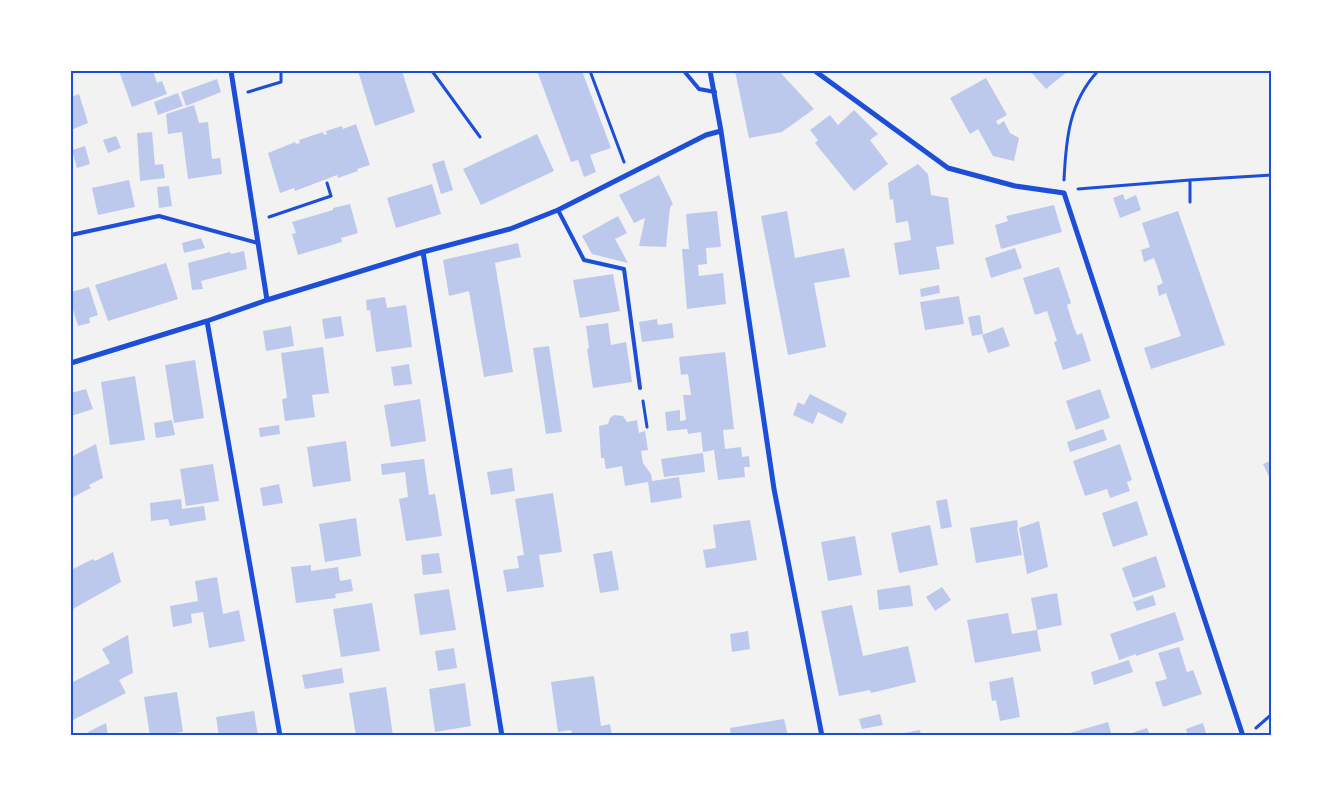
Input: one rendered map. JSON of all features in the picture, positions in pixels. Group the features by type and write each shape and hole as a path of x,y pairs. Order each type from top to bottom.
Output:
{"street":[{"path":"231,71 267,300"},
{"path":"710,71 721,131 774,489 822,736"},
{"path":"815,71 948,168 1016,186 1064,194 1243,736"},
{"path":"71,363 424,252 510,229 558,210 706,135 721,131"},
{"path":"424,252 502,736"},
{"path":"208,321 280,736"}],"lane":[{"path":"684,71 699,89 714,92"},
{"path":"558,210 584,260 624,269 640,388"},
{"path":"71,235 159,216 258,242"}],"path":[{"path":"250,91 280,82 281,71"},
{"path":"432,71 480,137"},
{"path":"590,71 628,174"},
{"path":"1098,71 1079,99 1070,121 1066,147 1064,194 1075,190 1272,175"},
{"path":"1190,180 1190,202"},
{"path":"256,221 331,196 327,183"},
{"path":"640,388 647,427"},
{"path":"1254,730 1272,714"}],"building":[{"path":"119,71 153,71 157,83 162,81 167,94 132,107"},
{"path":"358,71 402,71 415,112 375,126"},
{"path":"537,71 582,71 611,148 590,155 596,172 584,177 578,160 571,162"},
{"path":"735,71 779,71 814,109 782,132 749,138"},
{"path":"1030,71 1068,71 1046,89"},
{"path":"986,78 1007,115 996,121 998,125 1004,121 1010,133 1019,138 1014,161 993,156 978,129 970,134 950,98"},
{"path":"217,79 221,92 186,106 181,92"},
{"path":"178,93 183,106 158,115 154,102"},
{"path":"79,94 88,123 71,130 71,97"},
{"path":"194,105 199,123 208,122 212,159 220,158 222,174 188,179 182,132 168,134 166,114"},
{"path":"854,110 878,134 870,140 888,164 854,191 815,143 818,140 810,130 830,115 838,125"},
{"path":"356,124 370,165 338,178 337,175 295,191 294,188 280,193 268,153 295,142 296,144 300,143 299,140 323,132 324,135 327,134 326,131 342,126 343,129"},
{"path":"152,132 155,165 163,164 165,178 140,181 137,133"},
{"path":"537,134 554,171 481,205 463,169"},
{"path":"116,136 121,148 108,153 103,140"},
{"path":"85,146 90,164 77,168 72,150"},
{"path":"444,160 453,190 441,194 432,164"},
{"path":"918,164 928,174 931,195 948,198 954,244 936,247 940,269 899,275 894,243 911,240 908,221 896,223 893,199 890,200 888,183"},
{"path":"659,175 673,204 670,207 666,247 639,246 645,218 634,223 619,195"},
{"path":"129,180 135,207 98,215 92,188"},
{"path":"432,184 441,214 396,228 387,198"},
{"path":"169,186 172,206 159,208 157,187"},
{"path":"1123,194 1125,200 1136,195 1141,210 1120,218 1113,198"},
{"path":"350,204 358,233 341,238 342,242 298,255 292,234 296,233 292,222"},
{"path":"1054,205 1062,232 1001,249 995,225 1008,221 1006,216"},
{"path":"717,211 721,247 706,248 707,264 698,265 699,276 723,273 726,304 687,309 682,249 689,249 686,214"},
{"path":"787,211 795,258 844,248 850,277 814,283 826,347 788,355 761,216"},
{"path":"1178,211 1225,345 1151,369 1144,348 1181,336 1166,293 1159,296 1157,286 1163,283 1154,258 1144,262 1141,250 1150,247 1142,223"},
{"path":"618,216 627,233 615,239 628,263 592,254 582,236"},
{"path":"201,238 205,248 184,253 182,243"},
{"path":"518,243 521,257 495,263 513,372 484,377 469,291 449,296 443,260"},
{"path":"1015,248 1022,268 991,278 985,258"},
{"path":"244,251 247,269 201,281 203,289 192,290 188,263 230,252 231,254"},
{"path":"166,263 178,299 108,321 95,285"},
{"path":"1059,267 1071,303 1067,305 1073,325 1077,335 1082,333 1091,361 1063,370 1054,342 1057,341 1047,311 1035,315 1023,278"},
{"path":"613,274 620,311 580,318 573,280"},
{"path":"939,285 940,293 921,297 920,289"},
{"path":"89,287 98,315 89,318 90,323 78,326 71,303 71,292"},
{"path":"959,296 964,324 925,330 920,302"},
{"path":"385,297 387,308 406,305 412,347 376,352 370,310 367,311 366,300"},
{"path":"980,315 983,334 972,336 968,317"},
{"path":"341,316 344,336 325,339 322,319"},
{"path":"657,319 658,325 672,323 674,338 642,342 639,322"},
{"path":"608,323 611,345 626,342 632,382 593,388 587,349 589,348 586,326"},
{"path":"291,326 294,346 266,351 263,331"},
{"path":"1003,327 1010,346 988,353 982,335"},
{"path":"549,346 562,432 546,434 533,348"},
{"path":"323,347 329,393 312,395 315,417 285,421 282,399 287,398 281,353"},
{"path":"725,352 734,429 723,430 725,449 741,447 742,457 749,456 750,467 744,467 745,477 718,480 714,450 703,452 701,432 688,434 687,429 667,431 665,412 680,410 680,421 686,420 683,395 691,395 688,374 681,375 679,357"},
{"path":"195,360 204,418 174,423 165,365"},
{"path":"409,364 412,384 394,386 391,367"},
{"path":"135,376 145,440 110,445 101,382"},
{"path":"86,389 93,409 71,416 71,393"},
{"path":"1100,389 1110,418 1076,430 1066,401"},
{"path":"810,394 847,413 842,424 818,412 813,424 793,415 798,402 804,405"},
{"path":"420,399 426,441 391,447 384,405"},
{"path":"614,415 623,416 627,422 637,420 639,433 645,431 648,450 641,451 643,463 651,474 652,481 679,477 682,498 651,503 648,482 625,486 622,466 606,469 604,458 601,458 599,426 608,424 610,418"},
{"path":"172,420 175,435 156,438 154,423"},
{"path":"279,425 280,434 260,437 259,428"},
{"path":"1103,429 1107,440 1070,452 1067,442"},
{"path":"346,441 351,481 313,487 307,447"},
{"path":"96,444 103,478 89,485 91,488 71,498 71,457"},
{"path":"1120,444 1132,480 1127,482 1130,491 1110,498 1107,489 1085,496 1073,461"},
{"path":"703,453 705,472 664,477 661,459"},
{"path":"424,459 429,495 435,494 442,536 406,541 399,499 408,497 405,472 382,475 381,464"},
{"path":"1272,460 1272,483 1263,464"},
{"path":"213,464 219,501 186,506 180,469"},
{"path":"512,468 515,491 491,495 487,472"},
{"path":"279,484 283,503 263,506 260,488"},
{"path":"553,493 562,552 539,555 544,587 507,592 503,570 519,568 517,556 524,555 515,499"},
{"path":"181,499 182,509 204,506 206,520 170,526 168,519 151,521 150,503"},
{"path":"947,499 952,527 941,529 936,501"},
{"path":"1137,501 1148,535 1113,547 1102,513"},
{"path":"356,518 361,556 325,562 319,524"},
{"path":"750,520 757,560 706,568 703,550 716,548 713,525"},
{"path":"1017,520 1022,555 976,563 970,528"},
{"path":"1039,521 1048,567 1027,574 1019,528"},
{"path":"930,525 938,565 899,573 891,533"},
{"path":"855,536 862,575 828,581 821,542"},
{"path":"612,551 619,590 600,593 593,554"},
{"path":"113,552 121,582 71,610 71,570"},
{"path":"439,553 442,573 423,575 421,555"},
{"path":"1156,556 1166,587 1133,598 1122,568"},
{"path":"311,565 311,571 338,567 340,581 351,579 353,591 335,594 336,598 296,603 291,567"},
{"path":"217,577 223,614 239,610 245,641 209,648 203,612 191,614 192,623 173,627 170,606 198,601 195,581"},
{"path":"910,585 913,606 879,610 877,590"},
{"path":"942,587 951,600 935,611 926,597"},
{"path":"449,589 456,630 420,635 414,594"},
{"path":"1057,593 1062,625 1037,630 1031,598"},
{"path":"1153,595 1156,605 1137,611 1133,602"},
{"path":"372,603 380,651 341,657 333,609"},
{"path":"852,605 863,656 908,646 916,682 871,693 870,690 839,696 821,611"},
{"path":"1175,612 1184,640 1119,660 1110,634"},
{"path":"1008,613 1012,634 1037,630 1041,651 975,663 967,620"},
{"path":"748,631 750,649 732,652 730,634"},
{"path":"128,635 133,673 119,680 126,693 71,721 71,683 110,663 102,649"},
{"path":"1179,647 1187,672 1193,670 1202,694 1163,707 1155,682 1167,679 1158,653"},
{"path":"454,648 457,668 438,671 435,651"},
{"path":"1129,660 1133,672 1094,685 1091,672"},
{"path":"342,668 344,683 305,689 302,675"},
{"path":"594,676 601,726 610,724 612,736 573,736 571,730 558,732 551,682"},
{"path":"1013,677 1020,717 1000,721 996,700 992,701 989,682"},
{"path":"465,683 471,726 435,732 429,689"},
{"path":"386,687 393,736 356,736 349,693"},
{"path":"177,692 183,732 150,736 144,697"},
{"path":"254,711 258,736 219,736 216,717"},
{"path":"880,714 883,725 862,729 859,719"},
{"path":"784,719 788,736 731,736 730,728"},
{"path":"1108,722 1112,736 1071,736 1070,733"},
{"path":"106,723 108,736 89,736 88,732"},
{"path":"1203,723 1206,733 1188,736 1186,729"},
{"path":"1147,728 1150,736 1126,736 1126,735"},
{"path":"920,730 921,736 893,736 893,735"}]}
